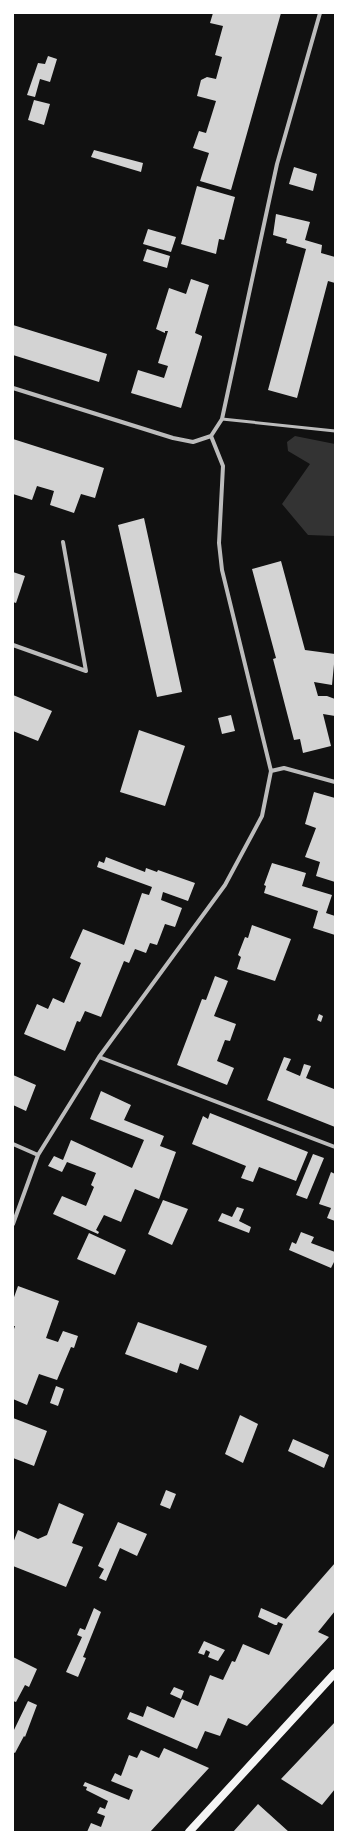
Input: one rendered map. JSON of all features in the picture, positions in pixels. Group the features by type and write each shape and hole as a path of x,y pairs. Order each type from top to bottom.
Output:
{"main road":[{"path":"189,1832 335,1673"}],"street":[{"path":"13,388 173,438 192,442 211,436 222,419 277,164 320,13"},
{"path":"13,1224 38,1155 99,1057 225,886 262,816 270,771 222,570 220,543 223,466 211,436"},
{"path":"13,645 86,671 63,542"},
{"path":"270,771 284,768 335,782"},
{"path":"99,1057 335,1147"},
{"path":"13,1144 38,1155"}],"lane":[{"path":"222,419 335,431"}],"shaded area":[{"path":"295,436 335,444 335,536 308,535 282,504 310,464 288,451 287,442"}],"building":[{"path":"213,13 281,13 231,190 200,181 209,153 193,148 199,131 206,133 216,101 197,96 201,80 207,77 216,79 222,57 215,55 223,26 210,23"},
{"path":"48,56 57,59 50,82 40,79 35,97 27,95 38,63 45,64"},
{"path":"34,100 50,104 44,125 28,120"},
{"path":"94,150 143,163 141,172 91,157"},
{"path":"294,167 317,174 313,191 289,184"},
{"path":"197,186 235,197 224,240 219,239 216,254 181,244"},
{"path":"276,214 310,222 305,240 322,245 321,253 335,257 335,283 328,281 297,398 268,390 306,249 286,243 287,239 273,235"},
{"path":"148,229 176,237 171,252 143,244"},
{"path":"147,249 170,256 167,268 143,261"},
{"path":"191,279 209,285 195,333 202,337 181,408 131,393 138,370 164,378 168,366 158,363 168,331 165,331 165,333 156,329 169,288 186,294"},
{"path":"13,325 107,354 99,382 13,355"},
{"path":"13,439 104,468 95,498 81,494 74,513 50,505 54,491 37,486 32,500 13,494"},
{"path":"144,518 182,692 157,697 118,525"},
{"path":"281,561 305,650 335,654 332,685 314,682 318,696 327,696 335,699 335,716 323,714 331,746 303,753 300,739 294,740 273,659 276,658 252,569"},
{"path":"13,572 25,576 16,603 13,602"},
{"path":"13,695 52,711 38,741 13,731"},
{"path":"231,715 235,731 222,734 218,718"},
{"path":"139,730 185,746 165,806 120,792"},
{"path":"314,792 335,798 335,882 316,876 320,862 305,857 316,828 305,824"},
{"path":"106,857 145,872 146,868 157,872 158,870 195,883 188,901 163,892 161,900 182,908 175,927 165,924 157,945 150,943 146,953 135,949 129,963 124,961 101,1017 85,1011 80,1022 77,1021 65,1051 24,1034 37,1004 48,1009 53,998 64,1003 81,963 70,958 83,929 124,945 142,893 149,895 152,887 97,867 99,861 104,863"},
{"path":"272,863 306,873 302,886 332,895 326,913 335,916 335,935 313,928 318,911 264,893 266,886 264,885"},
{"path":"252,925 291,939 275,981 237,969 241,957 238,955 245,937 248,938"},
{"path":"215,976 228,981 214,1016 236,1024 230,1041 225,1040 217,1061 234,1068 227,1085 177,1065 202,999 206,1000"},
{"path":"319,1014 323,1016 321,1022 317,1020"},
{"path":"284,1057 291,1059 286,1070 300,1076 304,1064 311,1066 306,1078 334,1089 335,1086 335,1127 267,1100"},
{"path":"13,1075 36,1085 26,1111 13,1105"},
{"path":"101,1091 131,1105 124,1120 164,1136 160,1146 176,1152 159,1199 135,1189 121,1222 104,1215 96,1230 99,1232 98,1234 53,1214 62,1196 86,1206 94,1187 91,1185 96,1173 67,1162 62,1172 48,1166 54,1156 63,1160 71,1140 132,1168 144,1140 90,1119"},
{"path":"210,1113 308,1152 296,1181 259,1167 253,1182 241,1178 246,1166 192,1144 203,1116 208,1119"},
{"path":"313,1154 324,1158 307,1199 296,1195"},
{"path":"331,1172 335,1174 335,1221 327,1218 331,1208 319,1204"},
{"path":"163,1200 188,1209 172,1245 148,1234"},
{"path":"237,1207 244,1209 239,1221 251,1227 249,1233 218,1221 222,1213 232,1217"},
{"path":"301,1232 314,1237 311,1243 335,1252 335,1260 331,1268 289,1250 292,1242 296,1244"},
{"path":"89,1233 126,1250 115,1275 77,1259"},
{"path":"18,1286 59,1301 46,1338 58,1342 63,1331 78,1336 74,1348 71,1347 57,1380 39,1374 27,1405 13,1399 13,1332 15,1326 13,1326 13,1300"},
{"path":"138,1322 207,1346 198,1370 180,1363 177,1373 125,1354"},
{"path":"56,1386 64,1389 58,1406 50,1403"},
{"path":"240,1415 258,1424 243,1463 225,1454"},
{"path":"13,1418 47,1431 34,1466 13,1458"},
{"path":"293,1439 329,1455 324,1468 288,1451"},
{"path":"166,1490 176,1494 170,1509 160,1505"},
{"path":"59,1503 84,1514 72,1543 83,1547 66,1587 13,1566 13,1543 18,1530 38,1539 47,1535"},
{"path":"118,1522 147,1534 137,1556 120,1548 106,1581 99,1578 104,1569 98,1566"},
{"path":"335,1563 335,1611 318,1632 329,1637 247,1726 228,1718 220,1736 205,1731 197,1749 127,1719 130,1712 143,1717 147,1706 174,1718 182,1699 198,1706 210,1675 223,1680 232,1661 235,1662 243,1644 269,1655 283,1624 278,1622 277,1625 275,1625 258,1617 261,1608 286,1619"},
{"path":"94,1608 101,1612 83,1657 86,1658 78,1677 66,1672 82,1637 77,1635 80,1628 85,1630"},
{"path":"204,1641 225,1650 218,1661 208,1657 210,1652 206,1650 204,1655 198,1653"},
{"path":"13,1657 37,1669 29,1687 25,1685 16,1702 13,1701"},
{"path":"174,1687 184,1691 181,1699 170,1694"},
{"path":"28,1701 37,1705 25,1737 24,1736 15,1753 13,1752 13,1732"},
{"path":"335,1722 335,1789 322,1805 281,1779"},
{"path":"164,1748 209,1768 150,1832 87,1832 91,1823 101,1827 105,1816 97,1813 100,1807 105,1809 108,1801 86,1790 87,1787 83,1786 85,1782 129,1800 133,1790 111,1781 115,1773 121,1776 129,1755 137,1758 141,1750 159,1758"},
{"path":"258,1804 289,1832 233,1832"}]}
